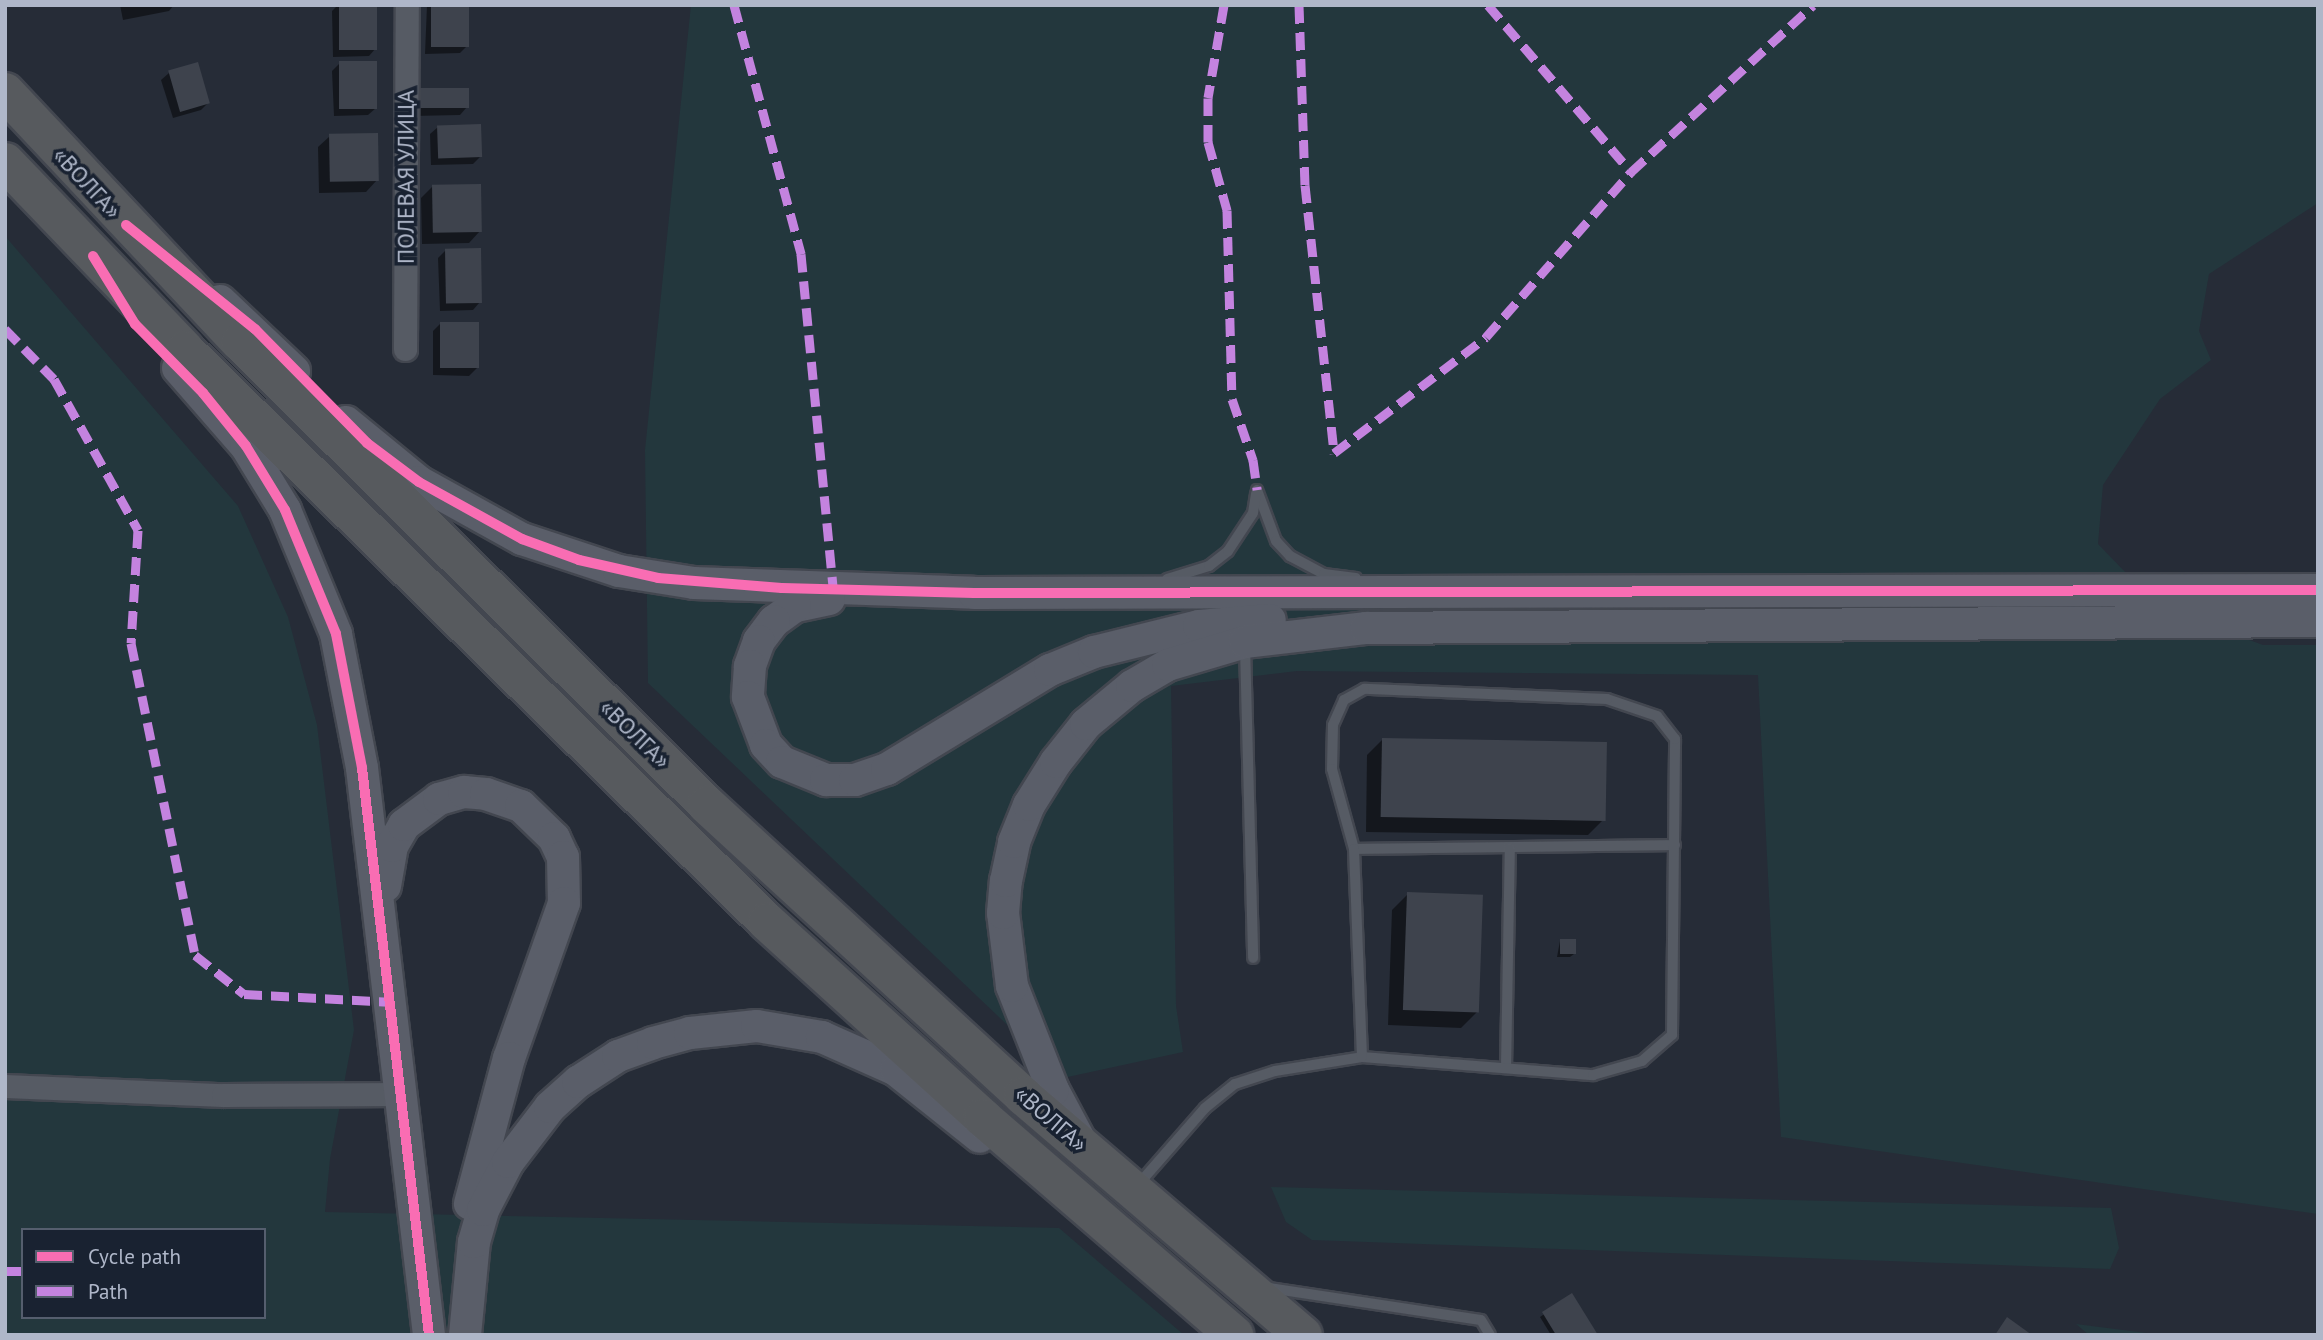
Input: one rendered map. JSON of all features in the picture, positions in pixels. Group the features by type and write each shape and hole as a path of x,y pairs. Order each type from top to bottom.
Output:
{"highway":[{"name":"«ВОЛГА»","path":"5,92 126,225 707,805 1133,1191 1303,1335"},
{"name":"«ВОЛГА»","path":"5,162 93,256 632,793 767,922 1058,1184 1234,1335"}],"street":[{"name":"ПОЛЕВАЯ УЛИЦА","path":"405,349 407,5"},
{"path":"126,225 255,329 375,449 419,482 522,539 619,571 694,583 974,593 2318,590"},
{"path":"93,256 135,324 203,393 246,446 285,510 336,634 353,703 375,890 384,930 429,1335"},
{"path":"974,593 823,599 794,606 774,621 759,641 750,666 748,697 766,745 802,773 826,780 855,780 887,769 1050,670 1140,638 1199,626 1287,619 1366,628"},
{"path":"1082,1145 1053,1090 1012,986 1003,913 1014,842 1029,805 1086,724 1132,686 1168,665 1245,642 1366,628 2318,621"},
{"path":"384,930 386,867 392,846 404,825 439,799 464,792 505,799 537,818 554,838 566,880 564,903 509,1058 470,1204 458,1269 459,1335"},
{"path":"465,1335 469,1271 480,1221 495,1183 525,1136 578,1082 618,1056 690,1032 757,1026 790,1030 868,1054 896,1070 974,1133 1058,1184"},
{"path":"5,1086 223,1095 403,1094"}],"lane":[{"path":"1087,593 1185,576 1209,566 1242,532 1253,513 1257,490 1276,541 1305,567 1324,574 1463,593"},
{"path":"1245,642 1253,958"},
{"path":"1133,1191 1205,1108 1235,1084 1320,1061 1362,1057 1593,1075 1642,1061 1672,1035 1675,739 1657,716 1607,699 1364,688 1344,700 1333,725 1332,769 1354,849 1362,1057"},
{"path":"1354,849 1675,845"},
{"path":"1506,1068 1510,848"},
{"path":"1243,1284 1481,1320 1490,1335"},
{"path":"1174,1285 1220,1335"}],"shaded area":[{"path":"691,5 2318,5 2318,203 2209,274 2199,331 2211,360 2160,399 2103,485 2098,544 2158,606 2263,645 2318,645 2318,1214 1781,1137 1758,675 1297,671 1171,686 1176,1006 1183,1052 1063,1078 648,683 645,450"},
{"path":"5,236 238,506 288,617 317,725 354,1030 330,1159 325,1212 1059,1228 1184,1335 5,1335"},
{"path":"1271,1187 2111,1208 2119,1248 2110,1269 1312,1240 1286,1222"},
{"path":"2076,1324 2162,1335 2089,1335"}],"building":[{"path":"339,5 377,5 377,50 339,50"},
{"path":"431,5 469,5 469,47 431,47"},
{"path":"339,61 377,61 377,109 339,109"},
{"path":"198,62 210,103 180,112 168,71"},
{"path":"420,88 469,88 469,108 420,108"},
{"path":"481,124 482,157 438,159 437,126"},
{"path":"378,133 379,181 330,182 329,134"},
{"path":"481,184 482,232 433,233 432,185"},
{"path":"481,248 482,303 446,304 445,249"},
{"path":"440,322 479,322 479,368 440,368"},
{"path":"1382,738 1607,742 1606,821 1381,817"},
{"path":"1407,892 1483,895 1479,1013 1403,1010"},
{"path":"1560,939 1576,939 1576,954 1560,954"},
{"path":"1572,1293 1598,1335 1556,1335 1542,1312"},
{"path":"2007,1317 2032,1335 1995,1335"}],"marked path":[{"path":"734,5 801,254 833,588"},
{"path":"1224,5 1208,98 1208,142 1227,210 1232,399 1253,460 1257,490"},
{"path":"1299,5 1305,185 1334,453"},
{"path":"1488,5 1631,172"},
{"path":"1334,453 1486,337 1631,172 1813,5"},
{"path":"5,329 54,379 138,530 131,643 195,955 244,994 393,1002"},
{"path":"5,1271 21,1271"}],"cycle path":[{"path":"126,225 255,329 367,443 419,482 522,539 579,560 658,578 782,588 974,593 2318,590"},
{"path":"93,256 135,324 203,393 246,446 285,510 336,634 362,768 429,1335"}]}
